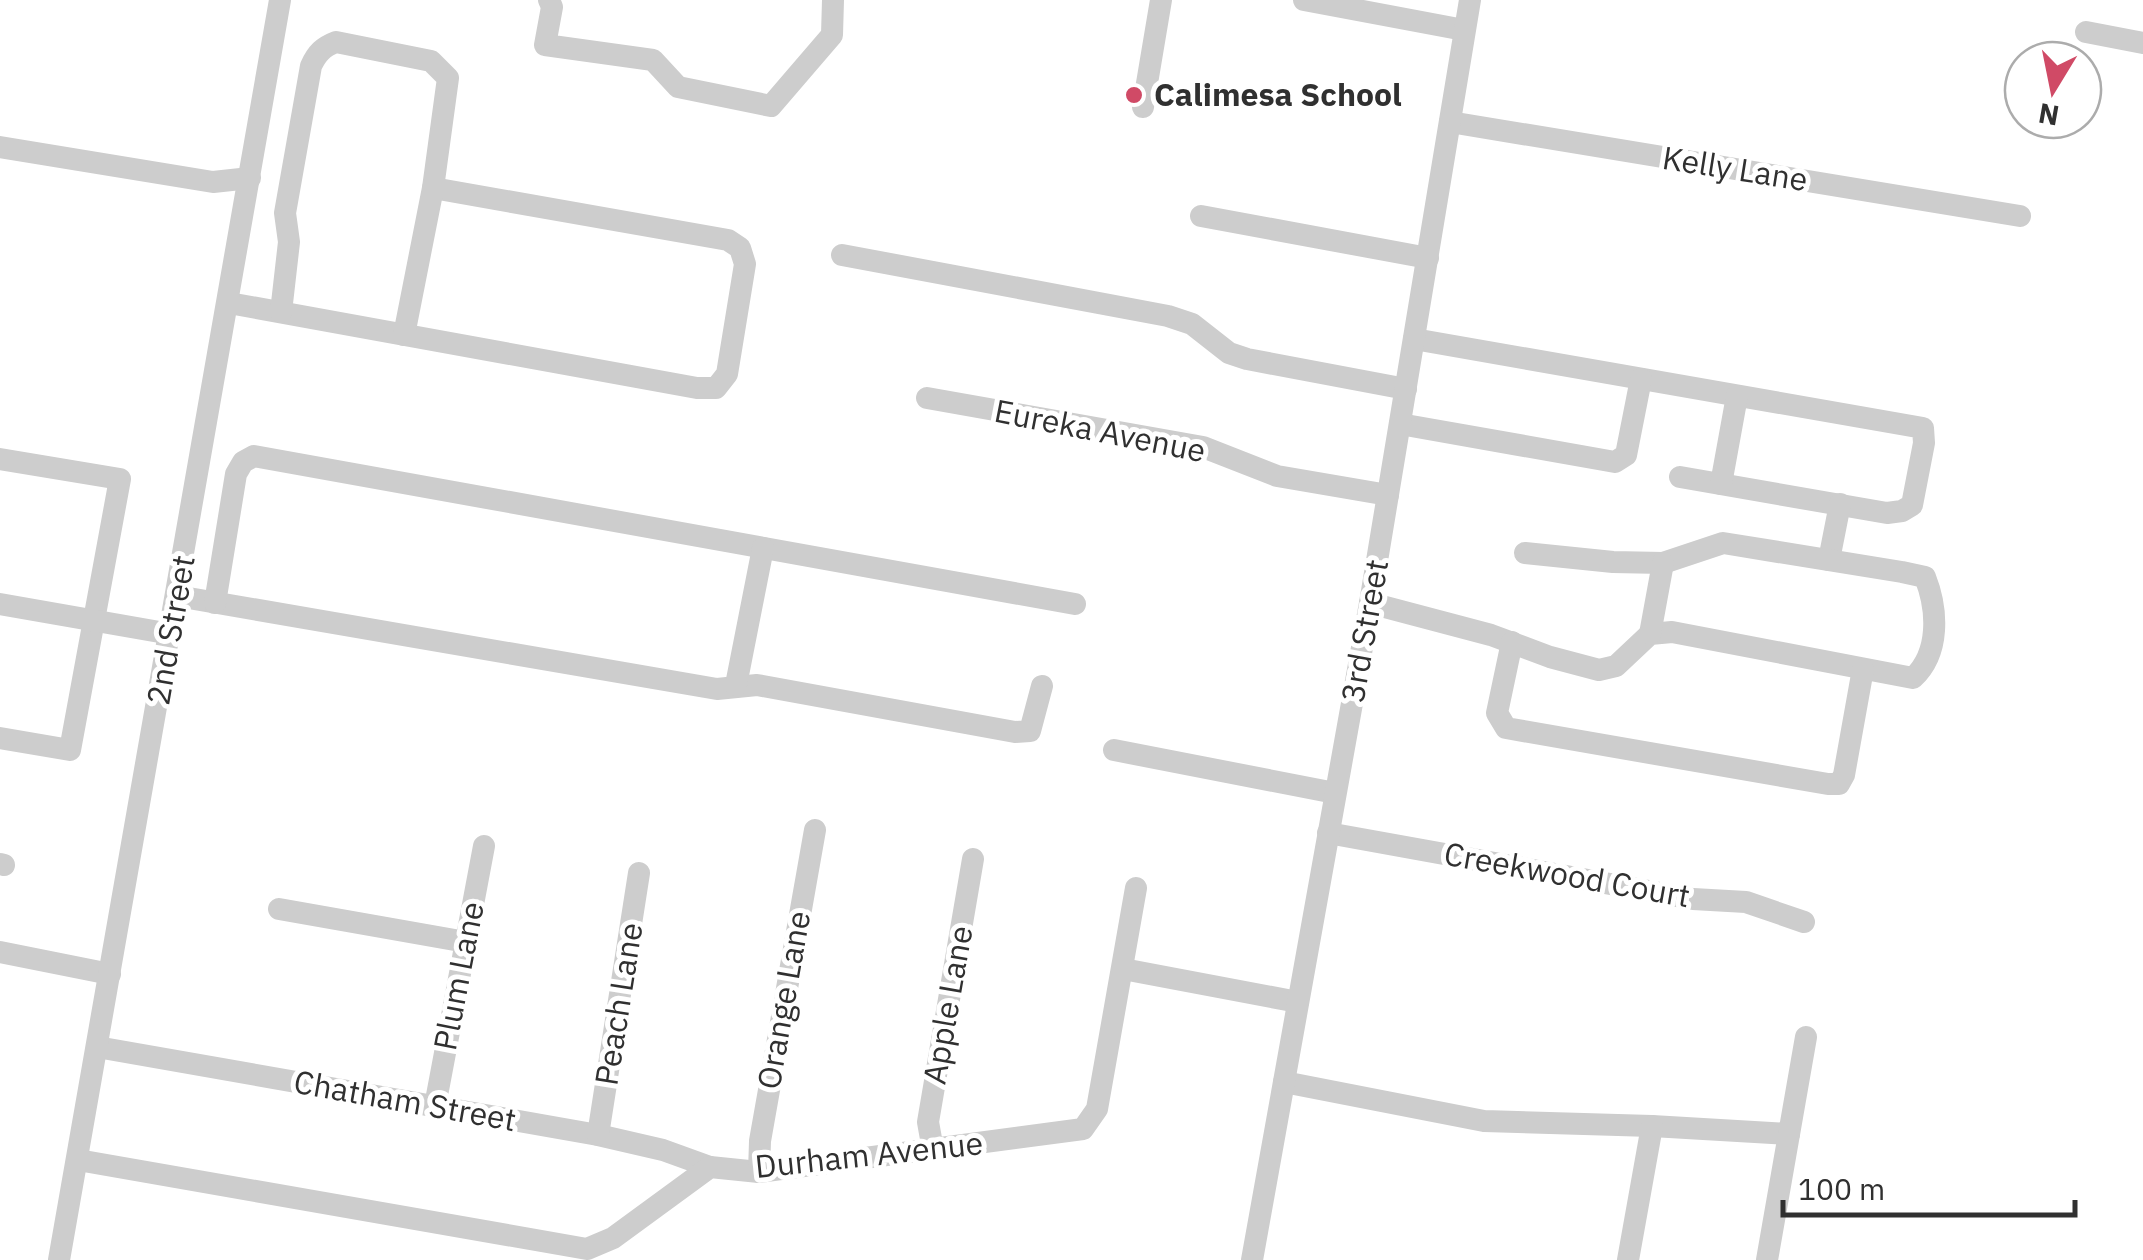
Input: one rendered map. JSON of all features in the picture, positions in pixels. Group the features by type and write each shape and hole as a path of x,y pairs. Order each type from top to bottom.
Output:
{"street":[{"name":"2nd Street","path":"59,1260 280,0"},
{"path":"549,0 552,7 544,45 653,60 678,87 772,106 832,35 834,0"},
{"path":"1143,107 1161,0"},
{"path":"1304,0 1464,30"},
{"name":"3rd Street","path":"1252,1260 1370,604 1470,0"},
{"path":"2086,32 2143,42"},
{"path":"280,312 288,242 285,213 311,66 325,46 336,42 431,62 448,78 433,188 404,335"},
{"name":"Kelly Lane","path":"1450,122 2020,216"},
{"path":"0,147 213,182 250,178"},
{"path":"229,303 697,388 716,388 727,374 745,264 740,248 728,240 433,188"},
{"path":"1202,216 1428,258"},
{"path":"842,255 1168,316 1192,324 1229,353 1247,359 1406,388"},
{"path":"1414,339 1923,428 1924,443 1912,504 1902,511 1887,512 1680,477"},
{"path":"1400,424 1616,462 1626,455 1641,379"},
{"path":"1721,484 1737,396"},
{"name":"Eureka Avenue","path":"927,398 1203,447 1277,476 1388,495"},
{"path":"215,602 236,474 243,462 254,456 1076,604"},
{"path":"0,459 120,479 70,750 0,738"},
{"path":"1829,560 1840,504"},
{"path":"1524,553 1663,564 1723,543 1926,577 1933,596 1934,635 1926,666 1913,678 1672,632 1650,634"},
{"path":"736,686 763,548"},
{"path":"1370,604 1599,670 1616,666 1650,634 1663,564"},
{"path":"177,596 718,690 758,685 1015,732 1030,731 1042,686"},
{"path":"0,604 170,634"},
{"path":"1512,642 1498,713 1506,728 1828,784 1839,784 1844,775 1862,668"},
{"path":"1114,750 1336,793"},
{"name":"Orange Lane","path":"759,1172 760,1140 814,830"},
{"name":"Creekwood Court","path":"1328,833 1693,899 1746,902 1804,922"},
{"name":"Plum Lane","path":"435,1106 484,846"},
{"name":"Apple Lane","path":"933,1150 928,1122 973,859"},
{"name":"Peach Lane","path":"598,1135 639,873"},
{"name":"Durham Avenue","path":"78,1160 587,1249 613,1238 710,1167 759,1172 1084,1129 1097,1109 1136,888"},
{"path":"279,909 466,942"},
{"path":"0,952 110,974"},
{"path":"1124,969 1298,1002"},
{"path":"1767,1260 1806,1037"},
{"name":"Chatham Street","path":"97,1047 598,1135 663,1150 710,1167"},
{"path":"1284,1082 1484,1121 1789,1134"},
{"path":"1628,1260 1652,1126"}],"place":[{"name":"Calimesa School","path":"1134,95"}]}
